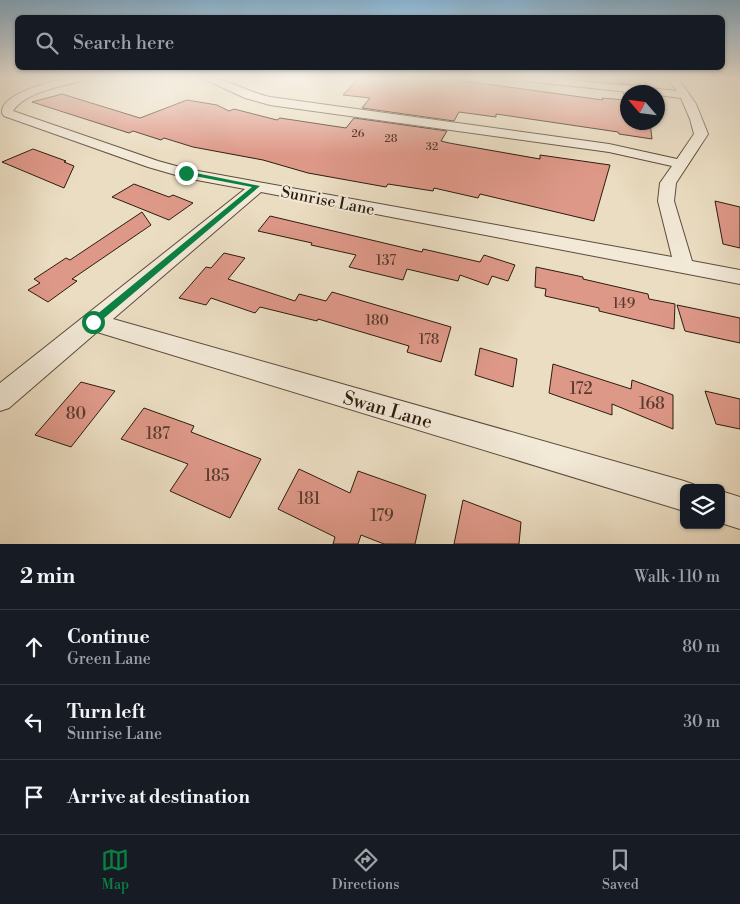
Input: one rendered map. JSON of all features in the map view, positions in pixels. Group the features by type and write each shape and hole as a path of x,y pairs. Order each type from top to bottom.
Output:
{"street":[{"name":"Sunrise Lane","path":"12,103 7,110 8,114 153,164 186,173 740,277"},
{"path":"287,103 609,148 681,164"},
{"path":"684,266 666,201 668,183 701,134 698,118 690,103"},
{"path":"0,399 257,186"},
{"name":"Swan Lane","path":"93,322 680,495"},
{"path":"725,508 740,513"}],"building":[{"path":"36,103 93,103 140,118 178,103 207,103 217,105 229,111 234,109 277,120 280,118 346,128 354,118 447,131 441,141 449,143 540,159 540,155 610,165 594,221 480,194 478,198 434,188 433,191 388,184 386,187 308,173 263,160 193,147 164,138 161,140 133,131 129,133"},
{"path":"366,103 620,103 620,130 651,130 652,139 619,134 618,132 496,114 496,117 459,112 454,121 362,108"},
{"path":"33,149 66,161 64,162 74,166 64,188 2,162"},
{"path":"134,184 169,197 173,195 193,203 169,220 112,197"},
{"path":"715,201 740,207 740,248 723,244"},
{"path":"142,212 151,225 72,279 77,281 48,302 28,290 40,283 34,279 66,258 70,260"},
{"path":"270,216 422,252 423,249 480,262 484,255 515,265 508,281 492,276 488,285 460,275 458,281 407,269 403,280 349,267 356,255 258,231"},
{"path":"224,253 245,258 228,279 295,301 299,294 326,301 332,292 451,327 441,362 407,352 409,346 318,319 317,321 260,307 255,313 211,298 206,305 179,298 206,267 211,268"},
{"path":"536,267 648,294 649,299 675,304 674,329 599,311 599,308 545,296 546,289 535,287"},
{"path":"677,305 740,318 740,343 685,331"},
{"path":"480,348 517,359 513,387 475,375"},
{"path":"553,364 631,389 632,380 673,395 673,429 612,404 612,415 549,393"},
{"path":"81,382 115,391 71,447 35,435"},
{"path":"705,391 740,399 740,429 716,424"},
{"path":"144,408 194,426 191,432 261,459 230,518 170,491 188,464 121,439"},
{"path":"299,469 350,493 358,471 426,495 415,544 384,544 361,535 358,544 333,544 335,537 278,509"},
{"path":"463,500 521,522 519,544 454,544"}],"route":[{"path":"93,322 257,186 186,173"}]}
